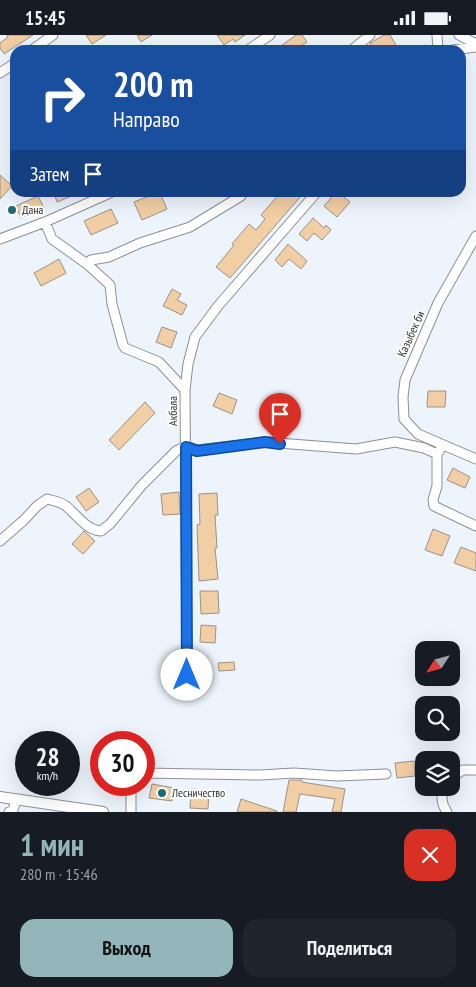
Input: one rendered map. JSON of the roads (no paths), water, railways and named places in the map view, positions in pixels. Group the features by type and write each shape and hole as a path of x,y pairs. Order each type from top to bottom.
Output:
{"main road":[{"path":"0,797 103,812"},
{"path":"63,807 73,812"}],"street":[{"path":"255,45 270,35"},
{"path":"358,45 370,35"},
{"path":"460,35 476,45"},
{"path":"0,239 101,197"},
{"path":"88,264 91,260 109,257 140,243 190,227 240,197"},
{"name":"Акбала","path":"187,675 186,390 188,364 195,337 229,292 312,197"},
{"path":"45,221 52,239 88,264 112,288 112,304 122,345 159,362 186,390"},
{"name":"Казыбек би","path":"443,445 418,434 404,419 403,397 405,380 438,303 476,236"},
{"path":"0,541 47,499 64,505 87,525 101,531 110,524 142,485 176,451 186,447 197,451 265,442 356,449 396,443 424,448 437,454"},
{"path":"476,459 443,445 437,454 437,486 433,500 434,506 476,526"},
{"path":"460,772 463,770 476,770"},
{"path":"155,773 386,774"},
{"path":"130,812 131,796"},
{"path":"442,796 442,804 447,812"},
{"path":"11,811 16,800"}],"place":[{"name":"Дана","path":"12,210"},
{"name":"Лесничество","path":"162,793"}]}
